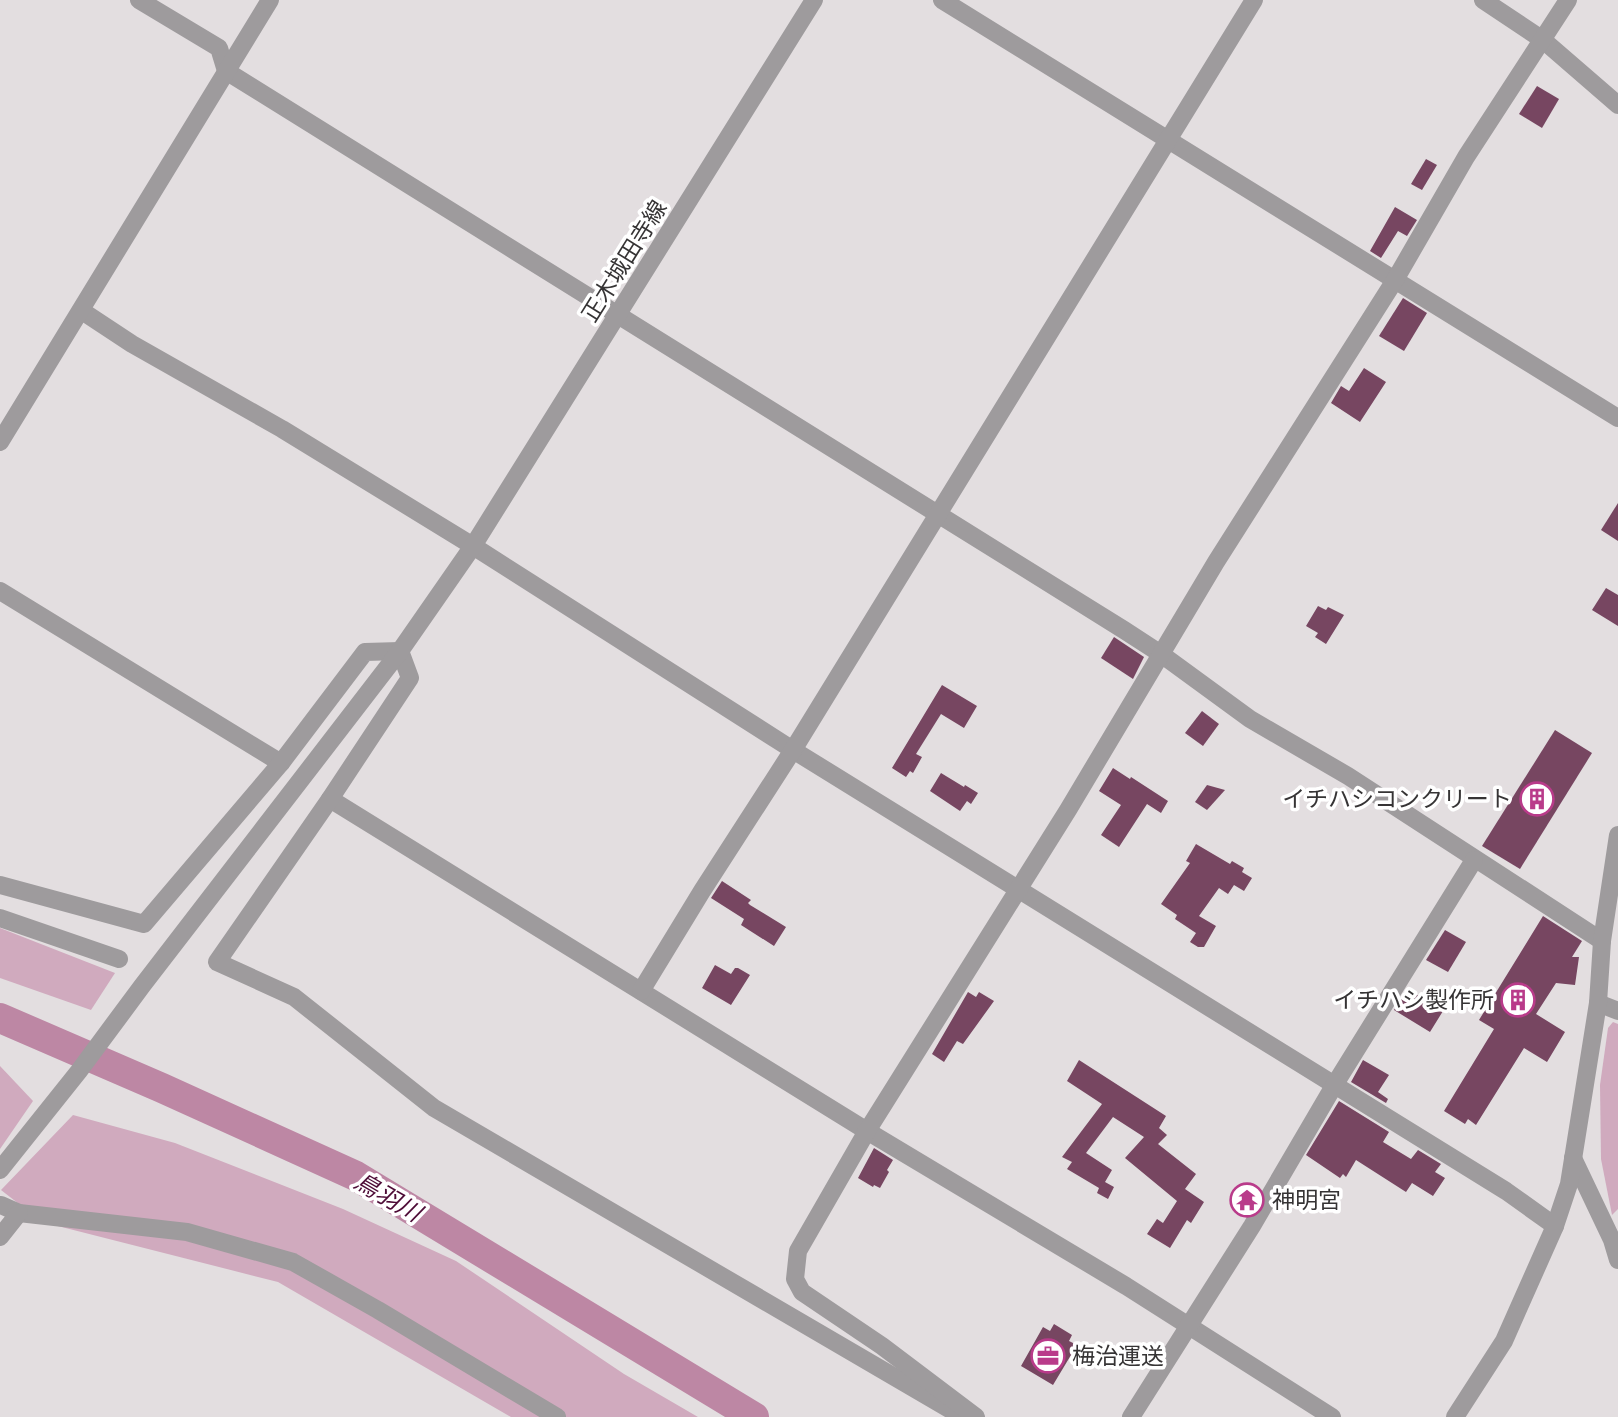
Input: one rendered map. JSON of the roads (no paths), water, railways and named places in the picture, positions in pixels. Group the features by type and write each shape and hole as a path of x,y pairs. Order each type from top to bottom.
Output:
{"street":[{"path":"139,0 219,48 226,71 938,513 1161,654 1250,719 1348,776 1602,941"},
{"path":"0,442 270,0"},
{"name":"正木城田寺線","path":"1,1168 79,1071 400,651 473,546 814,0"},
{"path":"942,0 1618,418"},
{"path":"641,991 793,750 1254,0"},
{"path":"1483,0 1543,40 1618,105"},
{"path":"976,1417 882,1346 802,1292 795,1279 798,1251 867,1131 1018,890 1216,562 1395,280 1466,158 1568,0"},
{"path":"82,311 132,344 282,429 473,546 793,750 1506,1191 1555,1226"},
{"path":"0,591 281,763"},
{"path":"0,885 144,924 281,763 365,652 400,651 410,678 217,962 294,997 434,1108 963,1417"},
{"path":"330,799 867,1131 1189,1326 1332,1417"},
{"path":"1455,1417 1504,1340 1555,1226 1569,1184 1598,1003 1602,941 1617,846"},
{"path":"1131,1417 1252,1226 1335,1084 1475,860"},
{"path":"0,918 119,959"},
{"path":"1598,1003 1618,1011"},
{"path":"1573,1157 1612,1240 1618,1260"},
{"path":"1,1205 19,1213 187,1232 293,1262 557,1417"},
{"path":"0,1237 19,1213"}],"waterway":[{"name":"鳥羽川","path":"0,1018 356,1176 754,1417"}],"place":[{"name":"イチハシコンクリート","path":"1537,799"},
{"name":"イチハシ製作所","path":"1518,1000"},
{"name":"神明宮","path":"1247,1200"},
{"name":"梅治運送","path":"1048,1356"}]}
